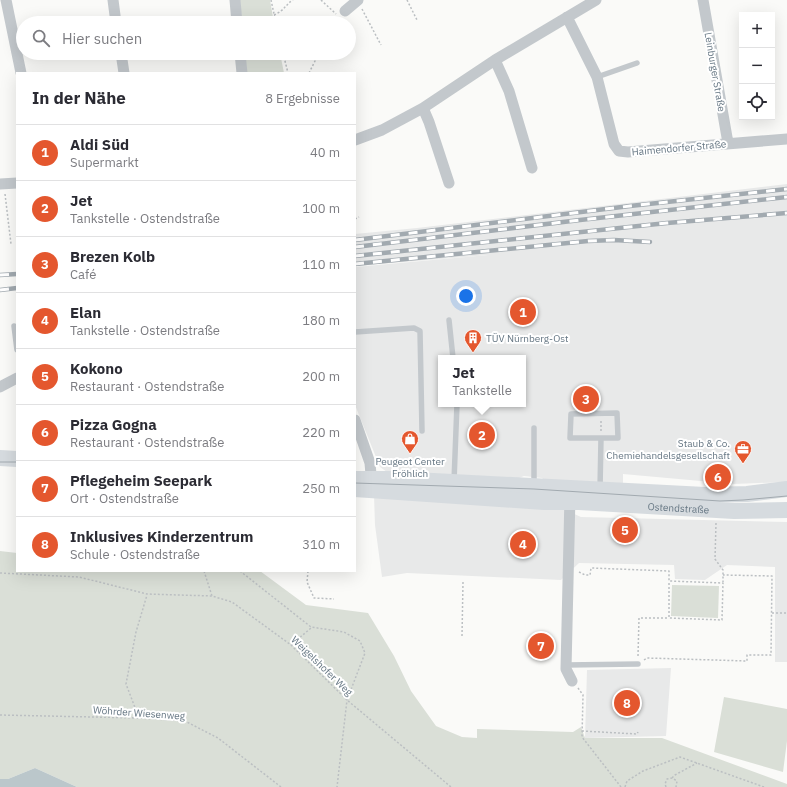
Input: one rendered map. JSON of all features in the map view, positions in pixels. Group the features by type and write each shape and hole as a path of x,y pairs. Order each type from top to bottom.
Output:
{"main road":[{"path":"0,458 16,459"},
{"path":"0,469 16,470"},
{"name":"Ostendstraße","path":"356,479 372,484 534,494 686,501 726,495 787,489"},
{"name":"Ostendstraße","path":"356,489 372,484"},
{"path":"770,491 780,511"},
{"name":"Ostendstraße","path":"686,501 717,511 780,511"}],"street":[{"path":"6,0 16,49"},
{"path":"113,0 115,16"},
{"path":"235,0 236,16"},
{"path":"345,11 358,0"},
{"path":"356,140 382,130 423,108 496,60 596,0"},
{"name":"Leinburger Straße","path":"703,0 728,143"},
{"name":"Haimendorfer Straße","path":"567,17 597,76 614,144 619,151 628,152 787,139"},
{"path":"18,60 21,72"},
{"path":"122,60 124,72"},
{"path":"241,60 242,72"},
{"path":"496,60 509,91 532,168"},
{"path":"423,108 449,183"},
{"path":"2,184 16,183"},
{"path":"0,387 16,379"},
{"path":"356,423 370,463 372,484"},
{"path":"570,495 566,669 572,681"}],"lane":[{"path":"597,76 637,63"},
{"path":"449,320 453,355"},
{"path":"14,326 16,342"},
{"path":"356,332 414,328 420,331 422,431"},
{"path":"454,489 457,407"},
{"path":"617,413 618,438 601,438 570,438 571,414 617,413"},
{"path":"534,428 534,494"},
{"path":"599,497 601,438"},
{"path":"566,666 638,664"}],"path":[{"path":"271,0 274,14 282,11 291,0"},
{"path":"321,0 336,14 345,11"},
{"path":"358,0 380,45"},
{"path":"407,0 417,20"},
{"path":"285,60 288,72"},
{"path":"310,72 316,60"},
{"path":"2,184 11,244"},
{"path":"601,413 601,438"},
{"path":"638,664 639,618 722,620 723,570 715,559 717,511"},
{"path":"568,567 585,575 590,575 591,568 669,571 669,618"},
{"path":"204,572 212,596"},
{"path":"241,572 311,627 344,632 360,641 365,653 347,700 337,787"},
{"path":"308,572 307,582 314,598 334,599"},
{"name":"Weigelshofer Weg","path":"0,573 79,577 147,594 212,596 232,602 291,645 347,700 451,787"},
{"path":"638,664 647,658 747,661 747,655 771,655 772,576 723,575"},
{"path":"669,581 723,583"},
{"path":"462,636 463,582"},
{"path":"139,718 126,684 136,632 147,594"},
{"path":"772,613 786,613"},
{"path":"291,645 311,627"},
{"path":"572,681 583,695 582,737 621,787"},
{"name":"Wöhrder Wiesenweg","path":"0,715 139,718 185,721 218,738 281,787"},
{"path":"582,731 637,734 638,732"},
{"path":"625,787 627,781 643,771 680,757 764,787"},
{"path":"666,787 665,784 667,779 672,778 698,763"},
{"path":"672,778 677,781 676,787"}],"shaded area":[{"path":"240,0 270,0 273,16 241,16"},
{"path":"246,60 281,60 284,72 247,72"},
{"path":"787,184 787,482 734,484 623,474 623,485 546,481 542,478 524,476 519,478 387,472 380,467 356,407 356,267 488,255 356,266 356,234"},
{"path":"374,495 561,508 581,517 787,522 787,662 775,662 775,567 727,565 705,580 675,579 674,565 579,563 561,580 407,573 382,577 375,525"},
{"path":"0,551 16,553 16,572 261,572 306,605 368,613 394,656 411,691 436,726 462,737 477,738 477,729 573,732 581,727 585,738 662,738 787,784 787,787 77,787 35,768 8,779 0,779"},
{"path":"672,585 719,586 718,618 671,616"},
{"path":"671,668 666,736 585,738 587,670"},
{"path":"724,697 787,709 787,741 783,772 714,752"},
{"path":"35,768 77,787 0,787 0,779 8,779"}],"tram line":[{"path":"0,462 16,462"},
{"path":"356,483 534,489 720,501 787,496"}],"railway":[{"path":"356,240 630,206 787,189"},
{"path":"356,247 787,197"},
{"path":"356,256 667,223 787,213"},
{"path":"356,264 588,241 614,240 650,242"},
{"path":"0,275 16,274"},
{"path":"0,290 16,288"}],"place":[{"name":"Aldi Süd","path":"523,312"},
{"name":"TÜV Nürnberg-Ost","path":"473,353"},
{"name":"Brezen Kolb","path":"586,399"},
{"name":"Jet","path":"482,435"},
{"name":"Peugeot Center Fröhlich","path":"410,454"},
{"name":"Staub & Co. Chemiehandelsgesellschaft","path":"743,464"},
{"name":"Pizza Gogna","path":"718,477"},
{"name":"Kokono","path":"625,530"},
{"name":"Elan","path":"523,544"},
{"name":"Pflegeheim Seepark","path":"541,646"},
{"name":"Inklusives Kinderzentrum","path":"627,703"}]}
